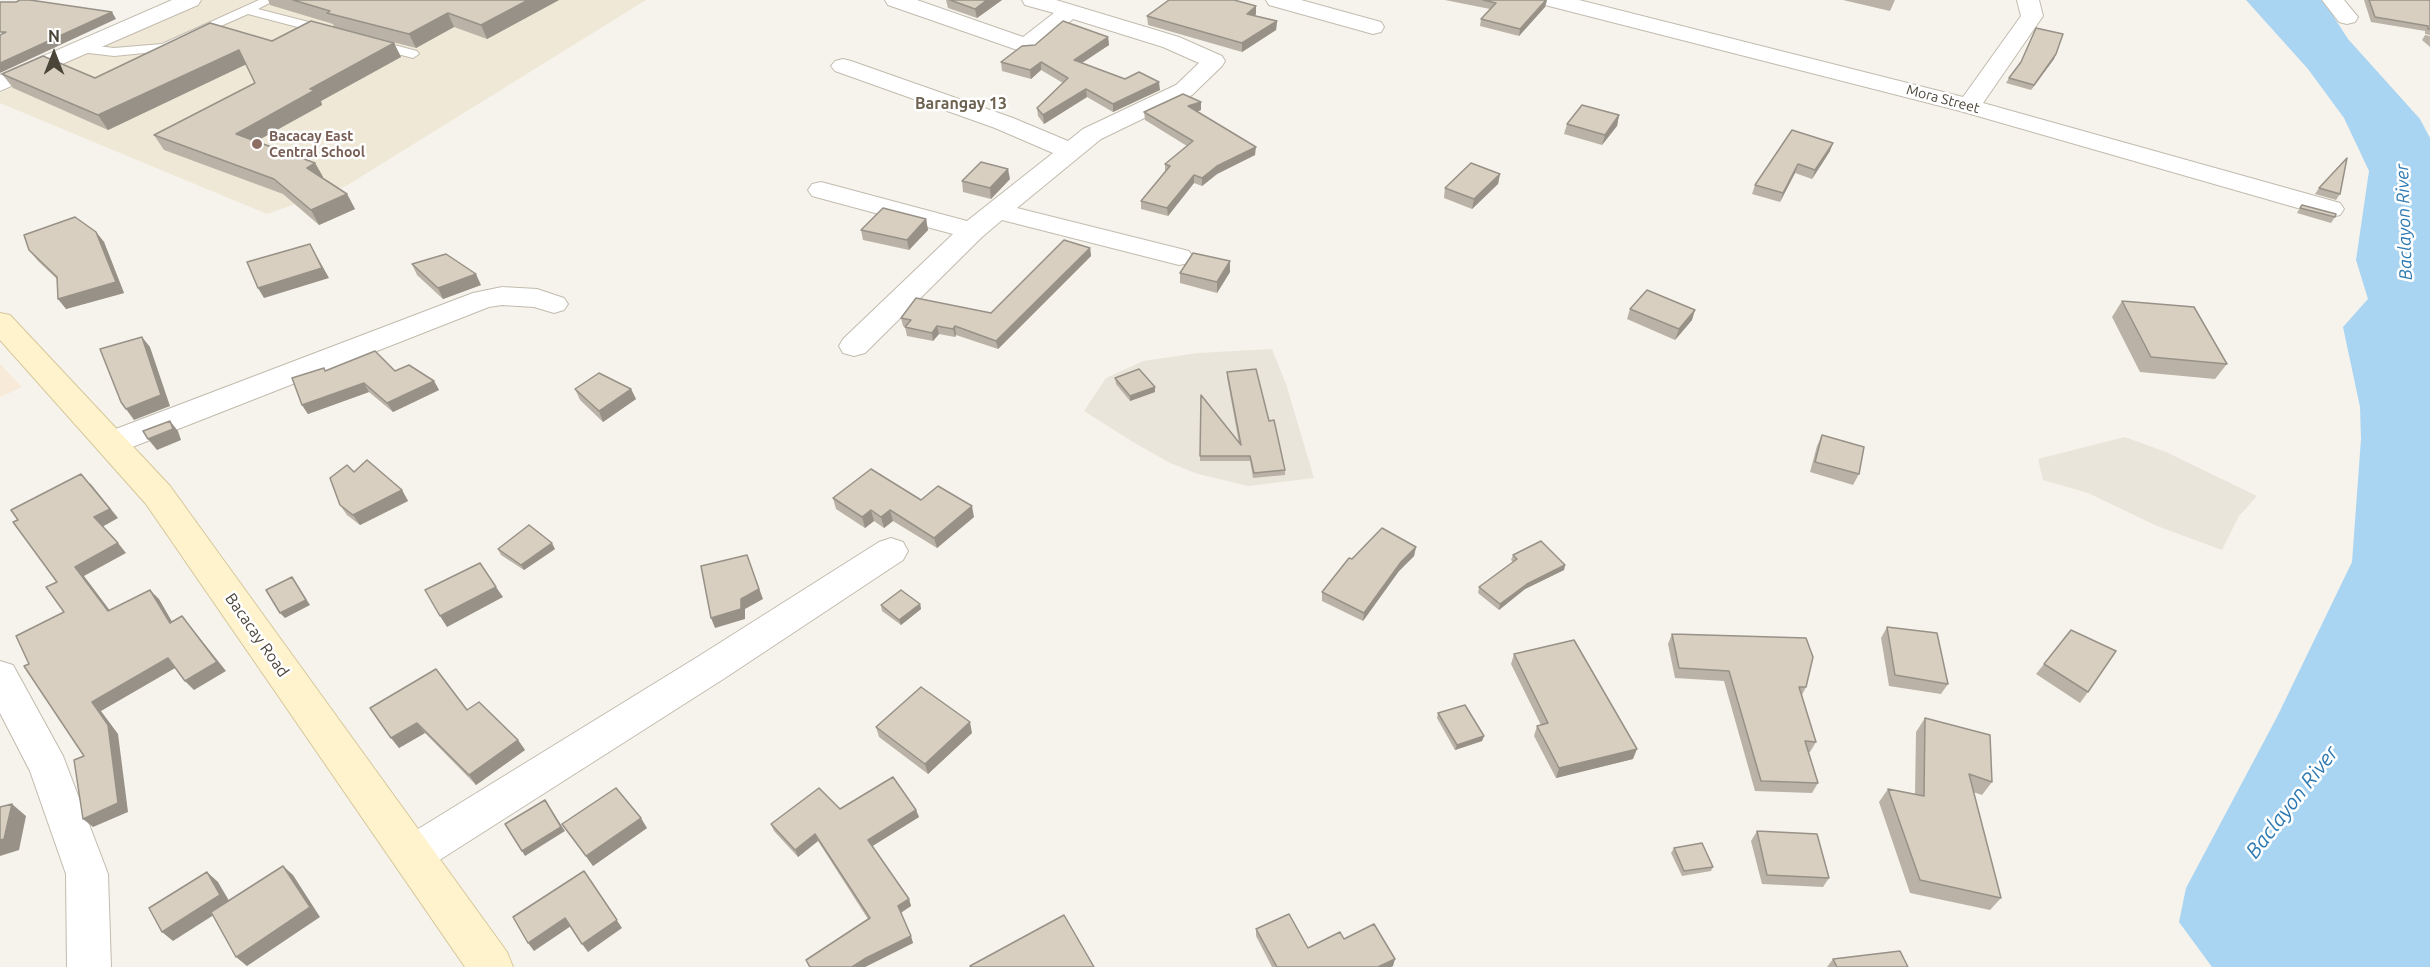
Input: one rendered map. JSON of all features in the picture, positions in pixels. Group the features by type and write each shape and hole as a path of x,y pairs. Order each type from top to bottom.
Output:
{"main road":[{"name":"Bacacay Road","path":"0,322 158,495 491,967"}],"street":[{"path":"0,84 190,0"},
{"path":"896,0 1026,46 1070,12"},
{"path":"854,346 972,231 1092,134 1184,90 1214,61 1171,42 1033,0"},
{"path":"1277,0 1372,27"},
{"name":"Mora Street","path":"1553,0 1969,106 2331,209"},
{"path":"1969,106 2032,16 2028,0"},
{"path":"843,66 1004,123 1071,151"},
{"path":"821,190 972,231"},
{"path":"998,211 1179,257"},
{"path":"111,443 483,299 537,298 554,304"},
{"path":"412,855 712,667 891,551"},
{"path":"0,676 49,768 87,874 89,967"}],"lane":[{"path":"80,48 114,52 164,47 269,0"},
{"path":"248,9 336,33"},
{"path":"358,39 413,54"}],"shaded area":[{"name":"Bacacay East Central School","path":"202,0 646,0 346,186 267,214 0,103 0,93"},
{"path":"1272,349 1286,384 1314,478 1248,486 1198,474 1170,463 1084,411 1106,378 1143,361 1198,353"},
{"path":"0,364 22,387 0,397"},
{"path":"2125,437 2166,452 2257,496 2239,516 2222,550 2157,526 2088,493 2043,480 2038,459"}],"water":[{"name":"Baclayon River","path":"2246,0 2323,0 2348,39 2420,119 2430,138 2430,967 2212,967 2179,922 2186,888 2277,717 2352,562 2361,439 2360,407 2343,327 2368,299 2356,260 2369,171 2344,118 2308,69"}],"building":[{"path":"20,0 112,12 0,63 0,35 6,32 0,32 0,2"},
{"path":"293,0 528,0 481,25 448,13 409,34 327,13 330,11"},
{"path":"950,0 987,0 975,9"},
{"path":"1169,0 1234,0 1256,6 1247,14 1277,21 1242,43 1147,16"},
{"path":"1483,0 1546,0 1520,29 1481,19 1496,3"},
{"path":"2369,0 2430,0 2430,29 2428,26 2375,17"},
{"path":"311,21 394,43 310,89 315,90 236,134 315,163 307,168 347,194 311,210 274,179 154,135 255,83 239,50 98,115 2,74 43,56 95,78 210,23 272,41"},
{"path":"1063,21 1108,37 1074,60 1125,79 1139,72 1159,82 1113,104 1086,89 1043,115 1037,108 1068,78 1041,62 1030,70 1001,62 1022,46 1035,45"},
{"path":"2036,28 2063,34 2056,54 2034,85 2009,78 2021,62"},
{"path":"1183,94 1201,102 1188,106 1256,147 1217,166 1202,178 1194,175 1167,208 1141,201 1170,166 1165,164 1193,141 1144,112"},
{"path":"1582,105 1619,115 1605,135 1567,124"},
{"path":"1792,130 1833,143 1815,170 1798,164 1783,193 1755,185"},
{"path":"2347,158 2340,194 2319,188"},
{"path":"981,162 1008,169 990,188 962,181"},
{"path":"1471,163 1500,174 1474,199 1445,188"},
{"path":"2302,205 2336,214 2335,217 2300,208"},
{"path":"883,208 926,219 907,240 861,230"},
{"path":"75,217 96,232 116,282 58,299 57,277 29,250 24,235"},
{"path":"1064,240 1090,248 996,341 955,326 953,329 937,326 932,333 905,327 911,320 901,318 916,298 991,313"},
{"path":"310,244 322,268 258,288 247,262"},
{"path":"1193,253 1230,261 1217,282 1180,273"},
{"path":"446,254 476,274 438,288 412,264"},
{"path":"1647,290 1695,310 1679,329 1630,309"},
{"path":"2122,301 2194,307 2227,364 2151,357"},
{"path":"142,337 161,395 126,409 121,402 100,349"},
{"path":"375,351 395,371 409,365 434,381 387,403 364,383 302,405 292,378 324,368 325,371"},
{"path":"1139,369 1155,387 1130,396 1115,378"},
{"path":"1256,369 1269,421 1274,420 1285,470 1254,473 1250,456 1200,456 1201,395 1241,445 1227,372"},
{"path":"599,373 631,389 599,411 575,389"},
{"path":"170,421 173,429 148,439 143,431"},
{"path":"1822,435 1864,447 1859,474 1815,462"},
{"path":"367,460 402,490 353,515 340,505 330,478 347,465 354,472"},
{"path":"871,469 921,500 938,486 972,506 934,538 890,510 881,517 871,510 862,517 833,498"},
{"path":"81,474 110,509 94,517 118,543 75,567 108,611 150,590 170,623 182,616 217,662 185,681 168,658 92,702 108,725 118,803 83,819 74,760 84,756 24,666 29,664 16,636 64,612 46,587 57,582 13,522 18,520 11,510"},
{"path":"529,525 552,543 521,565 498,549"},
{"path":"1382,528 1416,547 1401,562 1364,613 1322,592 1349,558 1352,559"},
{"path":"1541,541 1565,565 1527,584 1500,604 1479,587 1517,559 1513,555"},
{"path":"747,555 759,589 741,599 741,609 711,618 701,566"},
{"path":"480,563 496,587 440,616 425,590"},
{"path":"292,577 306,600 280,613 266,590"},
{"path":"901,590 920,604 899,620 881,605"},
{"path":"1887,627 1937,633 1948,684 1895,675"},
{"path":"2071,630 2116,651 2088,692 2044,664"},
{"path":"1672,634 1806,638 1813,657 1806,687 1799,687 1816,742 1805,741 1818,783 1761,781 1729,671 1679,668"},
{"path":"1574,640 1637,749 1559,768 1537,726 1548,723 1514,654"},
{"path":"436,669 467,710 479,702 518,740 469,775 417,723 391,738 370,708"},
{"path":"921,687 970,722 925,764 876,727"},
{"path":"1465,705 1484,736 1457,745 1438,713"},
{"path":"1925,718 1990,735 1992,782 1969,774 2001,898 1920,880 1888,789 1924,796"},
{"path":"893,777 916,810 868,840 909,899 898,906 911,936 852,967 810,967 806,960 870,918 815,834 795,850 771,824 819,788 840,809"},
{"path":"616,788 641,818 586,856 562,824"},
{"path":"545,800 561,827 522,851 505,824"},
{"path":"12,804 4,839 0,840 0,807"},
{"path":"1757,831 1817,834 1829,878 1767,875"},
{"path":"1702,843 1713,867 1684,871 1674,848"},
{"path":"283,866 310,907 236,957 211,912"},
{"path":"584,871 617,920 582,944 565,918 528,943 513,917"},
{"path":"207,872 220,895 162,932 149,908"},
{"path":"1289,914 1308,948 1340,932 1344,939 1374,924 1395,959 1378,967 1277,967 1256,929"},
{"path":"1064,915 1094,967 970,966"},
{"path":"1900,951 1908,967 1837,967 1833,959"}],"place":[{"name":"Bacacay East Central School","path":"257,144"}],"district":[{"name":"Barangay 13","path":"961,104"}]}
